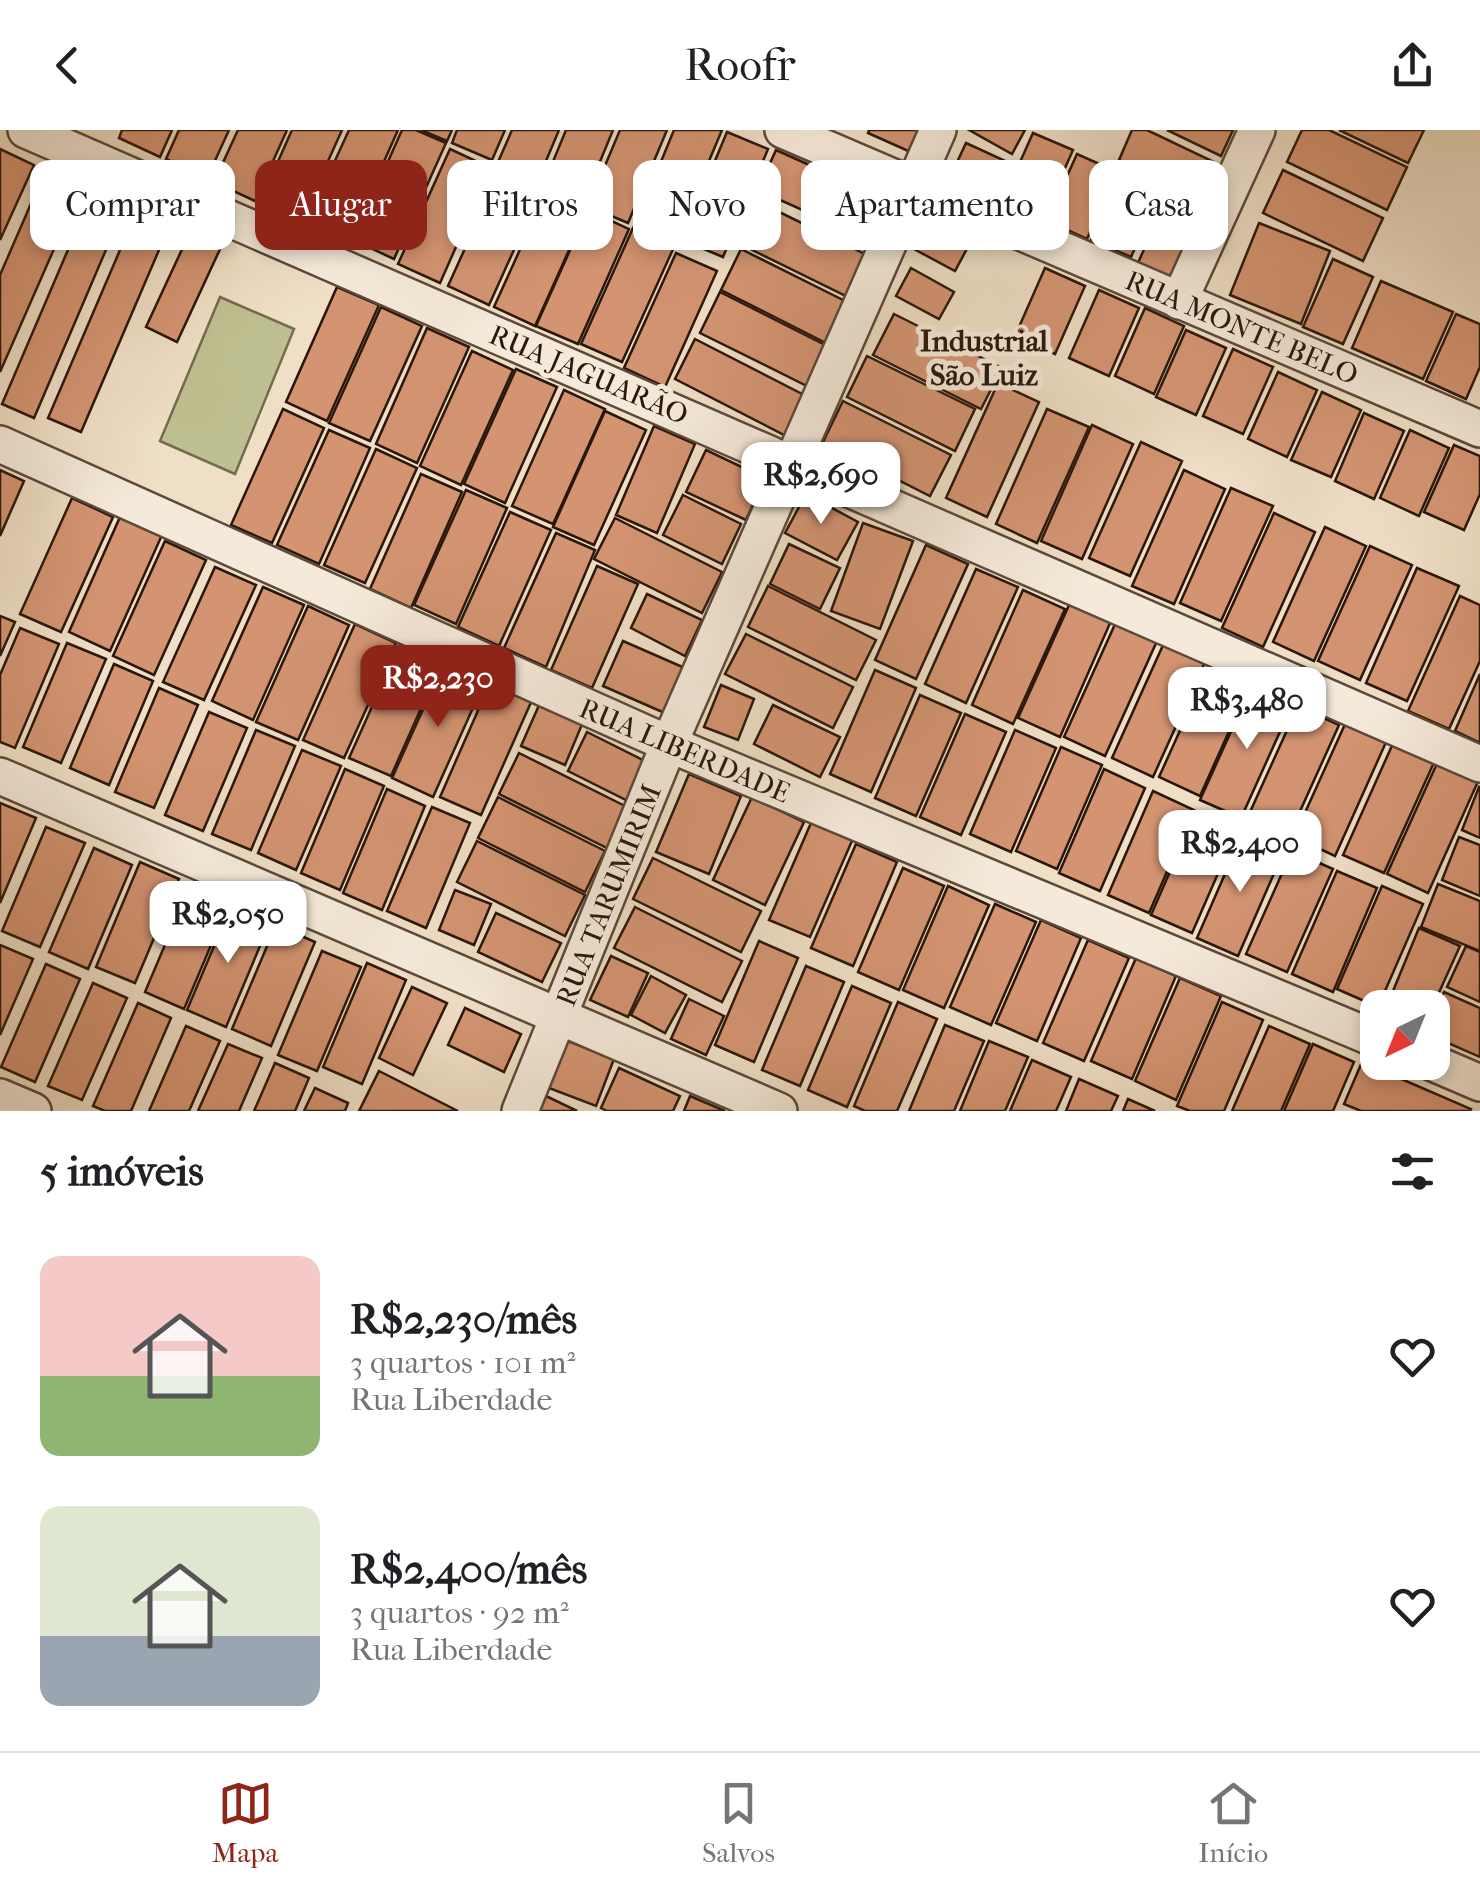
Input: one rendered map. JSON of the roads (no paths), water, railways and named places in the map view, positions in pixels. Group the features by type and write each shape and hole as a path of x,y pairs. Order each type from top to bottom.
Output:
{"street":[{"name":"RUA JAGUARÃO","path":"26,130 1480,764"},
{"name":"RUA MONTE BELO","path":"783,130 853,160"},
{"name":"RUA TARUMIRIM","path":"925,160 938,130"},
{"path":"1180,301 1257,130"},
{"name":"RUA TARUMIRIM","path":"520,1111 669,744 886,250"},
{"name":"RUA MONTE BELO","path":"1062,250 1480,429"},
{"name":"RUA LIBERDADE","path":"0,444 669,744 1360,1032"},
{"path":"0,776 779,1111"},
{"path":"1450,1070 1480,1083"},
{"path":"0,1097 33,1111"}],"district":[{"name":"Industrial São Luiz","path":"984,358"}]}
